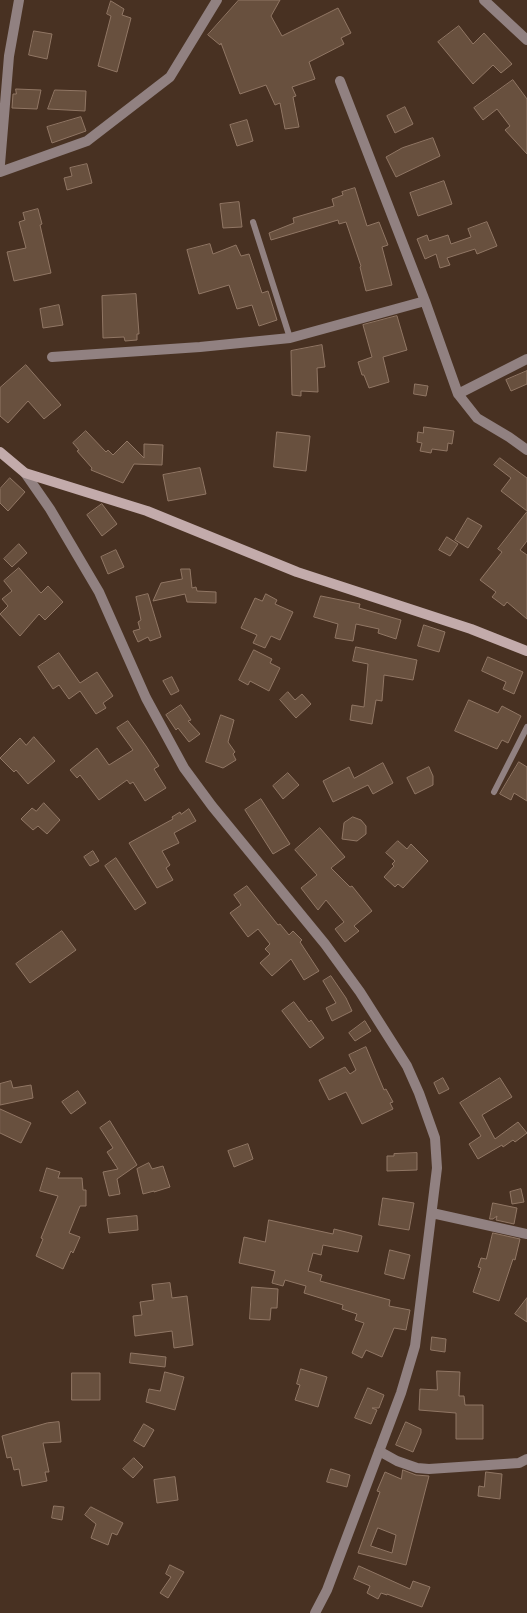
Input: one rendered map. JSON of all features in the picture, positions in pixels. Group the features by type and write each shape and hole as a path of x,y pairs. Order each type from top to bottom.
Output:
{"street":[{"path":"0,164 9,56 19,0"},
{"path":"0,172 87,141 170,77 217,0"},
{"path":"484,0 527,40"},
{"path":"340,81 425,301 458,394 477,418 509,436 527,450"},
{"path":"52,357 200,347 290,338 425,301"},
{"path":"458,394 527,359"},
{"path":"0,452 25,473 50,509 99,592 146,698 184,768 212,806 325,944 360,992 407,1066 435,1138 437,1168 415,1346 401,1393 327,1590 315,1613"},
{"path":"25,473 147,511 297,572 471,629 527,651"},
{"path":"432,1212 527,1234"},
{"path":"379,1451 397,1461 417,1468 525,1464"}],"lane":[{"path":"253,222 290,338"},
{"path":"494,792 527,727"}],"building":[{"path":"239,0 280,0 271,16 282,36 338,8 351,33 341,38 344,44 309,62 315,79 292,87 296,96 293,97 299,127 285,129 280,103 275,105 266,85 240,94 221,43 220,45 208,35"},
{"path":"111,1 124,9 122,15 131,18 117,72 98,66 111,16 107,14"},
{"path":"459,26 473,44 484,33 512,64 501,73 493,65 473,84 438,42"},
{"path":"34,31 52,34 47,59 29,55"},
{"path":"513,80 527,99 527,154 505,130 510,126 497,109 483,120 474,108"},
{"path":"16,89 41,90 37,109 12,108 13,94 16,94"},
{"path":"55,90 86,91 85,111 48,109"},
{"path":"405,107 413,124 395,133 387,116"},
{"path":"81,117 86,131 52,143 47,127"},
{"path":"247,120 253,141 237,146 230,125"},
{"path":"433,138 440,156 396,177 386,157 402,148"},
{"path":"87,164 92,183 67,190 64,178 72,176 70,168"},
{"path":"444,181 452,204 418,216 410,193"},
{"path":"355,188 367,226 379,222 388,245 382,247 392,285 366,291 361,266 346,222 339,224 338,220 271,240 269,233 294,223 293,218 334,206 332,199 343,195 342,192"},
{"path":"239,202 242,227 223,228 220,204"},
{"path":"38,209 51,273 14,281 7,252 26,248 19,222 25,220 23,213"},
{"path":"487,222 497,246 477,254 475,249 447,258 450,265 440,268 436,254 425,259 417,239 427,235 429,241 448,235 451,244 471,237 468,229"},
{"path":"210,244 213,254 236,245 241,256 249,254 262,293 268,291 277,320 259,326 252,305 237,309 229,285 199,294 187,250"},
{"path":"136,294 139,334 137,334 137,340 125,341 124,337 103,338 102,296"},
{"path":"59,305 63,325 43,328 40,309"},
{"path":"397,316 407,350 383,357 389,382 369,388 358,362 372,357 363,325"},
{"path":"322,345 325,367 317,368 318,392 301,391 301,396 292,395 291,351"},
{"path":"26,365 61,405 44,419 28,401 8,423 0,416 0,388"},
{"path":"527,371 527,384 511,391 506,380"},
{"path":"415,384 428,386 426,396 414,394"},
{"path":"424,427 454,431 452,444 448,443 447,451 432,449 431,453 420,451 422,443 417,442 418,432 423,433"},
{"path":"86,431 106,452 108,450 113,455 127,441 144,458 144,444 163,445 162,465 134,464 123,483 91,470 92,468 77,451 79,450 73,443"},
{"path":"277,432 310,436 306,471 274,467"},
{"path":"500,458 527,478 527,511 501,491 511,478 494,465"},
{"path":"200,468 206,494 168,501 163,475"},
{"path":"10,478 25,492 8,511 0,503 0,489"},
{"path":"102,504 117,524 102,536 87,515"},
{"path":"527,512 527,541 520,550 527,555 527,619 507,602 504,606 492,597 496,592 480,580 502,552 498,549"},
{"path":"468,518 482,526 468,548 455,540"},
{"path":"447,537 458,544 450,556 439,550"},
{"path":"19,544 27,553 12,567 4,559"},
{"path":"116,550 124,567 108,574 101,557"},
{"path":"19,568 41,593 48,586 63,602 45,620 39,614 20,636 0,614 8,606 2,599 12,591 4,581"},
{"path":"181,569 190,569 192,588 196,587 197,591 216,592 216,603 187,602 185,594 153,601 161,583 182,579"},
{"path":"148,594 161,637 150,641 148,637 138,642 133,631 140,629 138,622 141,620 136,597"},
{"path":"266,594 277,600 275,604 293,612 280,640 271,636 265,648 253,643 257,635 241,628 255,598 262,601"},
{"path":"321,596 360,604 359,608 401,620 396,639 378,633 379,629 356,624 353,641 335,638 338,624 314,617"},
{"path":"424,625 445,632 439,652 418,646"},
{"path":"356,647 417,660 413,680 384,675 382,701 376,700 372,724 350,720 352,705 364,707 368,664 353,661"},
{"path":"254,650 272,659 270,663 280,668 269,691 250,681 248,685 239,680"},
{"path":"59,653 80,683 97,672 113,696 103,703 106,708 96,714 80,691 69,699 59,685 53,689 38,667"},
{"path":"488,657 523,672 514,694 503,689 506,682 482,671"},
{"path":"172,677 179,691 171,695 163,681"},
{"path":"288,692 295,700 302,694 311,704 296,718 280,700"},
{"path":"469,700 498,713 502,706 521,716 508,743 502,740 497,749 455,731"},
{"path":"181,705 191,720 188,721 200,734 189,742 178,728 176,730 166,715"},
{"path":"221,715 234,720 228,742 235,752 233,754 236,760 223,768 206,762"},
{"path":"128,721 159,766 154,769 166,788 145,801 133,782 130,784 127,780 99,800 80,775 77,778 70,770 97,748 109,765 133,750 117,728"},
{"path":"34,737 55,761 28,784 16,770 14,772 0,758 20,738 26,745"},
{"path":"519,762 527,767 527,801 514,793 511,800 500,794"},
{"path":"383,763 393,783 373,794 368,785 333,802 323,781 349,767 354,778"},
{"path":"429,767 433,776 433,785 415,794 407,778"},
{"path":"288,773 299,785 283,799 273,786"},
{"path":"261,799 290,844 273,854 245,810"},
{"path":"44,803 60,820 47,834 38,826 33,830 21,819 32,808 36,811"},
{"path":"189,809 196,821 174,833 179,843 162,851 170,865 166,868 173,880 157,888 129,843 173,819 172,817 180,812 181,814"},
{"path":"353,817 361,820 366,826 366,834 357,841 342,839 344,823"},
{"path":"320,828 345,857 331,868 350,887 352,886 372,911 354,926 359,931 345,942 335,929 344,922 326,900 318,910 301,888 317,875 295,850"},
{"path":"398,841 407,849 411,844 428,861 403,888 398,884 395,887 384,877 394,866 392,864 395,861 386,853"},
{"path":"93,851 99,861 90,866 84,857"},
{"path":"116,858 146,903 135,910 105,866"},
{"path":"247,886 278,925 280,924 289,935 293,931 302,940 300,942 319,971 304,980 291,959 272,976 260,963 270,954 265,949 270,944 258,929 248,937 230,913 241,905 234,895"},
{"path":"62,931 76,950 30,983 16,964"},
{"path":"331,976 346,998 352,1011 332,1021 326,1008 336,1003 323,981"},
{"path":"294,1002 309,1022 311,1020 324,1038 310,1048 282,1011"},
{"path":"365,1021 371,1031 355,1041 349,1033"},
{"path":"366,1047 384,1090 386,1089 393,1102 390,1103 393,1109 362,1124 346,1092 329,1100 319,1080 345,1067 350,1074 356,1070 349,1055"},
{"path":"443,1078 449,1089 439,1094 434,1083"},
{"path":"500,1078 512,1097 482,1115 495,1139 518,1122 527,1133 515,1142 513,1140 503,1147 502,1145 478,1159 469,1144 481,1136 460,1103"},
{"path":"11,1081 13,1088 31,1085 33,1098 0,1105 0,1084"},
{"path":"78,1091 86,1103 71,1114 62,1102"},
{"path":"0,1109 31,1123 21,1143 0,1133"},
{"path":"110,1121 137,1165 117,1179 120,1194 109,1196 103,1172 118,1169 107,1152 113,1148 100,1128"},
{"path":"248,1144 253,1159 234,1167 228,1151"},
{"path":"417,1153 417,1170 387,1171 387,1156"},
{"path":"149,1163 152,1169 163,1166 170,1187 143,1194 137,1169"},
{"path":"47,1168 60,1172 58,1178 82,1178 83,1190 86,1190 86,1206 80,1206 69,1233 80,1237 63,1269 36,1256 43,1239 41,1238 58,1196 40,1191"},
{"path":"521,1189 524,1202 512,1204 510,1192"},
{"path":"383,1198 414,1203 409,1230 379,1225"},
{"path":"493,1203 517,1208 514,1224 496,1220 497,1216 490,1219"},
{"path":"137,1216 138,1230 109,1233 107,1219"},
{"path":"269,1220 333,1234 334,1229 362,1236 358,1252 323,1245 321,1255 313,1253 308,1271 322,1275 320,1281 390,1300 389,1306 410,1310 406,1330 394,1328 382,1357 366,1350 362,1358 352,1353 364,1323 355,1320 357,1314 342,1309 343,1305 304,1293 306,1286 285,1280 283,1286 272,1283 275,1271 239,1263 244,1237 265,1242"},
{"path":"493,1233 520,1239 515,1260 513,1259 499,1301 473,1292 481,1268 478,1267 481,1258 486,1259"},
{"path":"390,1250 410,1255 404,1279 385,1274"},
{"path":"170,1283 172,1298 187,1296 193,1345 174,1348 172,1331 135,1336 133,1316 142,1315 140,1302 154,1300 152,1285"},
{"path":"252,1287 278,1289 277,1308 271,1308 270,1320 250,1319"},
{"path":"527,1298 527,1322 515,1314"},
{"path":"432,1337 446,1339 445,1352 431,1350"},
{"path":"131,1353 166,1357 165,1367 130,1363"},
{"path":"301,1369 327,1377 318,1407 295,1400 300,1385 297,1384"},
{"path":"437,1371 460,1372 459,1396 464,1396 465,1405 483,1405 483,1439 456,1439 456,1413 419,1410 420,1389 437,1390"},
{"path":"165,1372 184,1377 175,1410 146,1402 149,1389 160,1391"},
{"path":"72,1373 100,1373 100,1400 72,1400"},
{"path":"368,1388 384,1395 379,1408 372,1408 377,1410 371,1424 355,1418"},
{"path":"59,1422 61,1442 43,1443 49,1472 45,1472 47,1481 22,1486 19,1469 14,1470 11,1457 7,1458 2,1436 47,1423"},
{"path":"406,1422 421,1429 413,1452 396,1445"},
{"path":"144,1424 154,1430 144,1447 134,1441"},
{"path":"134,1458 143,1467 133,1478 123,1469"},
{"path":"331,1469 350,1475 347,1487 327,1482"},
{"path":"403,1470 416,1475 429,1476 406,1565 358,1553 380,1492 377,1491 385,1472 401,1479","holes":["378,1528 396,1535 392,1553 371,1546"]},
{"path":"486,1472 502,1474 500,1499 478,1496 479,1486 484,1487"},
{"path":"175,1477 178,1500 157,1503 154,1480"},
{"path":"54,1506 64,1507 62,1520 52,1518"},
{"path":"91,1507 123,1523 117,1535 112,1533 108,1545 91,1538 96,1524 85,1515"},
{"path":"170,1565 184,1572 168,1598 160,1593 171,1577 166,1574"},
{"path":"359,1566 410,1589 413,1581 430,1587 422,1607 387,1594 381,1593 378,1599 367,1593 370,1586 354,1579"}]}
